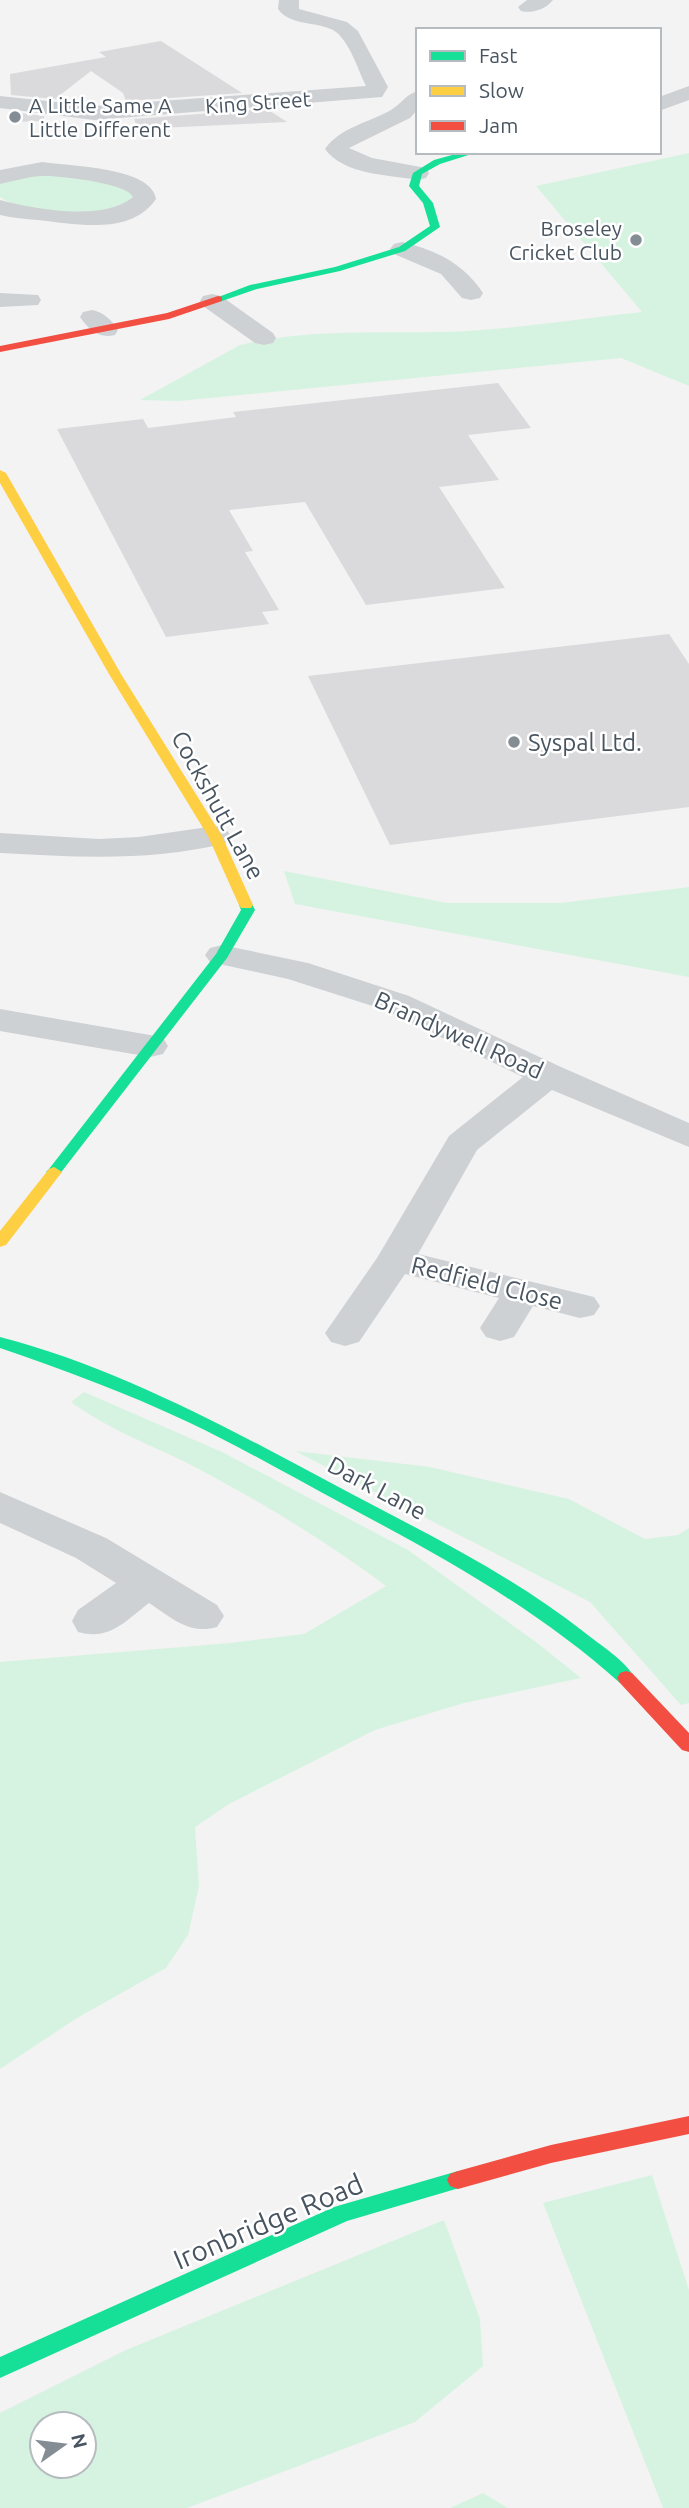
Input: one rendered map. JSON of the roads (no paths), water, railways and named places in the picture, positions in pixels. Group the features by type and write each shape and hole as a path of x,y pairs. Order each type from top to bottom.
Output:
{"street":[{"name":"King Street","path":"0,102 94,113 374,92 377,87 351,35 340,26 292,13 288,9 289,0"},
{"path":"661,104 689,92"},
{"path":"416,99 402,113 343,142 336,149 342,155 369,164 418,173 437,162 467,154"},
{"path":"0,177 42,169 112,178 136,184 144,191 145,199 139,206 126,212 91,219 0,207"},
{"path":"0,349 99,324 169,316 254,287 337,269 402,249 435,227 428,203 414,186 418,173"},
{"path":"402,249 440,263 472,282"},
{"path":"0,300 29,300"},
{"path":"212,301 264,338"},
{"name":"Cockshutt Lane","path":"0,473 115,674 215,836 248,910 222,955 0,1242"},
{"path":"0,843 99,849 139,847 215,836"},
{"name":"Brandywell Road","path":"222,955 296,970 397,1003 548,1075 689,1136"},
{"path":"0,1020 150,1046"},
{"name":"Redfield Close","path":"345,1333 395,1260 462,1144 548,1075"},
{"name":"Redfield Close","path":"395,1260 580,1306"},
{"path":"500,1328 522,1292"},
{"name":"Dark Lane","path":"0,1342 68,1365 192,1417 471,1563 542,1609 601,1654 654,1705 689,1745"},
{"path":"0,1506 91,1548 202,1616"},
{"path":"94,1621 147,1583"},
{"name":"Ironbridge Road","path":"0,2368 342,2213 551,2154 689,2125"}],"place":[{"name":"A Little Same A Little Different","path":"15,117"},
{"name":"Broseley Cricket Club","path":"636,240"},
{"name":"Syspal Ltd.","path":"514,742"}]}
